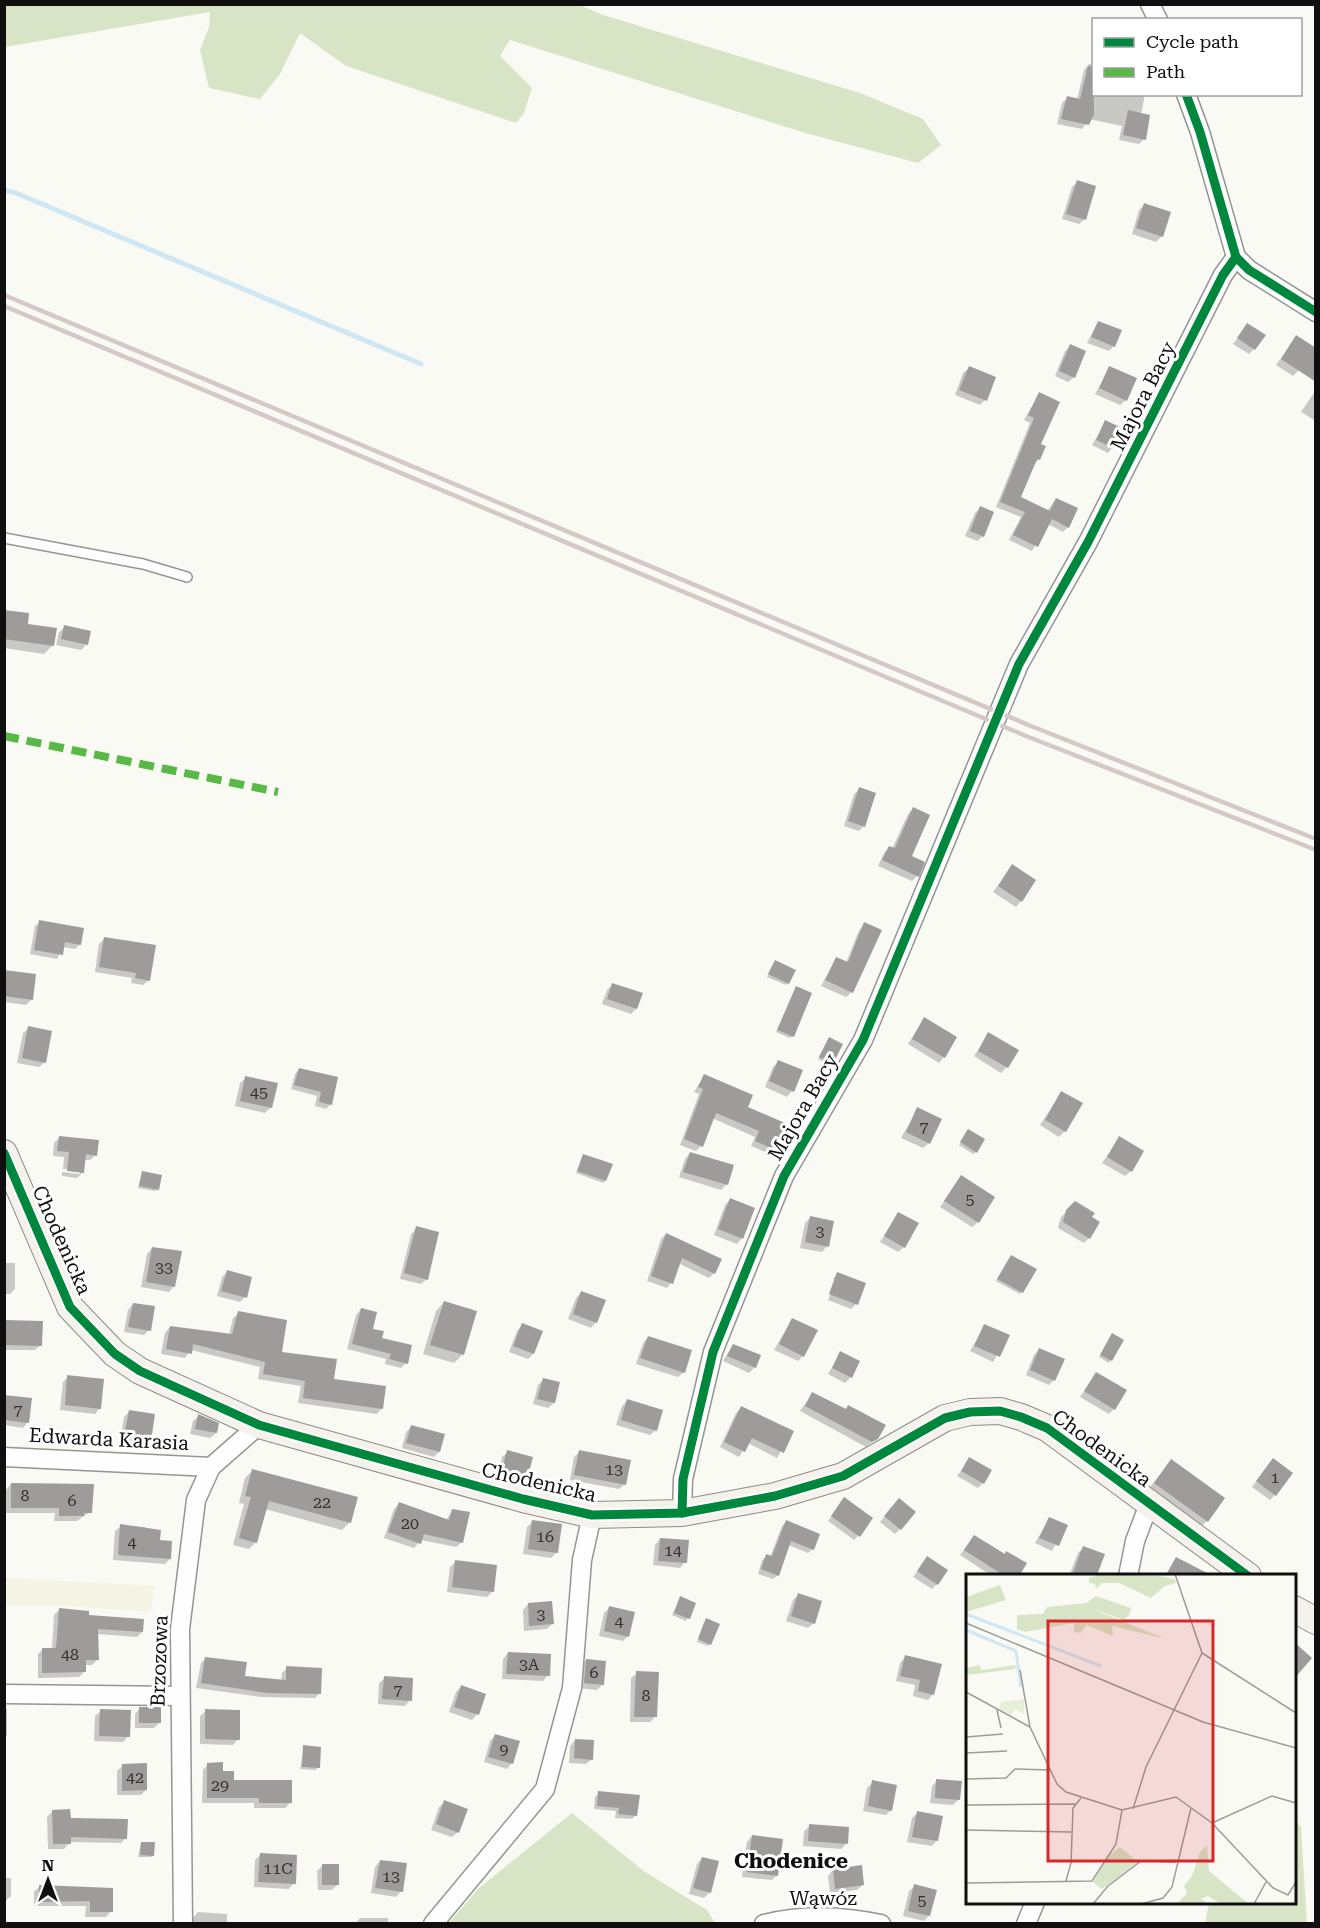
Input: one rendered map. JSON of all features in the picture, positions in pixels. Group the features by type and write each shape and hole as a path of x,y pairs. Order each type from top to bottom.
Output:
{"street":[{"path":"1150,4 1157,18"},
{"path":"1187,96 1200,132 1236,257 1249,270 1316,312"},
{"name":"Majora Bacy","path":"682,1513 682,1479 717,1341 784,1176 863,1040 1035,631 1088,542 1223,275 1236,257"},
{"name":"Chodenicka","path":"4,1153 14,1197 70,1307 99,1339 115,1354 140,1371 259,1425 321,1444 592,1515 682,1513 818,1485 843,1476 945,1418 970,1412 1000,1411 1047,1428 1247,1574"},
{"name":"Brzozowa","path":"183,1923 180,1629 196,1500 211,1467 259,1425"},
{"name":"Edwarda Karasia","path":"4,1457 211,1467"},
{"path":"1128,1574 1135,1541 1149,1504"},
{"path":"434,1923 545,1789 572,1688 582,1560 592,1515"},
{"path":"4,1694 180,1696"},
{"path":"1026,1923 1034,1904"},
{"name":"Wąwóz","path":"764,1923 810,1917 845,1917 881,1923"}],"lane":[{"path":"4,538 143,564 187,577"}],"shaded area":[{"path":"4,1578 154,1586 151,1612 60,1605 5,1605"}],"green space":[{"path":"5,4 580,5 603,15 860,93 923,119 941,145 918,163 805,133 510,40 500,56 532,88 524,113 516,123 346,66 300,33 280,74 260,99 209,88 200,50 209,27 210,12 5,47"},
{"path":"572,1813 645,1872 707,1910 715,1923 449,1923 479,1888"},
{"path":"1296,1821 1301,1827 1307,1923 1205,1923 1209,1904 1296,1904"}],"building":[{"path":"1088,66 1092,67 1094,114 1089,125 1061,119 1067,96 1080,99"},
{"path":"1128,110 1150,115 1146,140 1123,135"},
{"path":"1077,180 1096,186 1086,220 1066,214"},
{"path":"1144,203 1171,212 1163,237 1136,228"},
{"path":"1098,321 1122,330 1115,347 1091,337"},
{"path":"1247,323 1266,335 1255,350 1237,338"},
{"path":"1296,335 1316,348 1316,382 1281,359"},
{"path":"1070,344 1086,351 1075,378 1059,371"},
{"path":"969,366 996,377 987,401 959,390"},
{"path":"1109,366 1137,378 1127,401 1099,388"},
{"path":"1039,392 1060,402 1041,444 1046,446 1040,460 1037,459 1021,497 1050,511 1056,498 1078,508 1069,528 1052,519 1038,547 1013,535 1025,512 1000,502 1034,418 1028,415"},
{"path":"1105,420 1124,429 1114,448 1096,440"},
{"path":"980,506 994,512 984,537 970,531"},
{"path":"4,610 29,613 28,624 57,628 54,646 4,639"},
{"path":"64,625 91,631 88,645 61,639"},
{"path":"859,787 876,793 865,827 848,821"},
{"path":"913,807 930,815 912,856 925,862 919,877 882,860 889,846 895,848"},
{"path":"1012,864 1036,880 1022,902 998,886"},
{"path":"39,920 84,928 81,945 65,942 63,955 34,950"},
{"path":"864,922 882,930 853,993 825,980 836,957 848,962"},
{"path":"104,937 156,945 150,981 135,978 136,973 99,967"},
{"path":"775,960 796,970 789,984 768,974"},
{"path":"4,970 36,974 33,1000 4,996"},
{"path":"612,983 643,993 637,1009 607,999"},
{"path":"796,986 812,993 794,1037 777,1030"},
{"path":"924,1017 957,1037 945,1058 912,1039"},
{"path":"28,1026 52,1031 46,1063 22,1058"},
{"path":"988,1032 1019,1050 1008,1068 978,1051"},
{"path":"829,1037 843,1044 833,1064 819,1057"},
{"path":"778,1060 803,1070 794,1092 769,1081"},
{"path":"299,1068 338,1077 332,1105 319,1102 321,1092 294,1085"},
{"path":"704,1074 753,1095 748,1107 792,1126 781,1152 755,1141 759,1131 716,1113 703,1147 684,1139 703,1089 698,1087"},
{"path":"245,1076 278,1083 272,1108 240,1101"},
{"path":"1061,1091 1083,1103 1066,1132 1045,1120"},
{"path":"917,1107 942,1119 930,1144 906,1132"},
{"path":"968,1129 985,1139 977,1153 960,1142"},
{"path":"59,1136 99,1140 97,1156 86,1154 84,1173 67,1171 69,1152 57,1151"},
{"path":"1119,1136 1144,1151 1132,1172 1107,1157"},
{"path":"690,1152 734,1165 728,1185 683,1172"},
{"path":"583,1154 613,1164 606,1181 577,1171"},
{"path":"142,1171 162,1175 159,1190 139,1186"},
{"path":"961,1175 995,1197 979,1223 944,1201"},
{"path":"730,1198 755,1208 743,1239 718,1229"},
{"path":"1075,1201 1095,1213 1092,1217 1100,1222 1090,1239 1063,1222 1066,1210"},
{"path":"898,1212 919,1223 905,1248 884,1236"},
{"path":"810,1216 834,1221 829,1247 805,1242"},
{"path":"416,1226 439,1232 428,1280 404,1273"},
{"path":"666,1233 722,1259 715,1274 682,1258 673,1284 651,1276"},
{"path":"152,1247 182,1251 175,1287 146,1282"},
{"path":"1011,1255 1037,1269 1023,1293 997,1279"},
{"path":"227,1270 252,1277 247,1298 221,1291"},
{"path":"837,1272 866,1283 858,1305 829,1294"},
{"path":"581,1291 606,1300 597,1323 573,1314"},
{"path":"444,1301 477,1311 464,1355 430,1345"},
{"path":"133,1303 155,1306 151,1331 128,1327"},
{"path":"361,1308 377,1312 373,1329 384,1331 382,1338 412,1345 408,1364 389,1359 391,1354 352,1344"},
{"path":"238,1311 287,1320 282,1352 337,1359 334,1379 386,1386 383,1409 303,1398 305,1381 263,1374 265,1362 193,1344 192,1354 166,1349 170,1326 232,1334"},
{"path":"792,1318 818,1330 804,1357 779,1344"},
{"path":"4,1320 43,1321 42,1346 4,1345"},
{"path":"522,1323 543,1331 534,1354 513,1346"},
{"path":"984,1324 1010,1335 1000,1357 974,1346"},
{"path":"1112,1333 1124,1340 1112,1361 1100,1355"},
{"path":"648,1336 692,1350 685,1373 640,1358"},
{"path":"733,1344 761,1355 756,1368 727,1356"},
{"path":"1039,1348 1065,1359 1055,1381 1030,1370"},
{"path":"840,1351 860,1361 852,1378 832,1368"},
{"path":"1096,1372 1127,1390 1115,1410 1084,1391"},
{"path":"67,1375 104,1379 101,1409 65,1405"},
{"path":"543,1378 560,1382 555,1403 537,1399"},
{"path":"812,1392 846,1409 848,1405 886,1425 878,1439 872,1442 805,1406"},
{"path":"4,1395 32,1398 29,1423 4,1420"},
{"path":"627,1399 663,1410 657,1431 621,1420"},
{"path":"741,1406 794,1431 784,1453 752,1438 745,1452 724,1442"},
{"path":"129,1410 155,1414 151,1441 124,1437"},
{"path":"198,1414 219,1423 217,1433 195,1429"},
{"path":"411,1425 445,1434 440,1452 406,1443"},
{"path":"507,1450 533,1457 527,1480 501,1473"},
{"path":"579,1450 631,1460 626,1485 574,1475"},
{"path":"969,1457 992,1470 984,1484 961,1471"},
{"path":"1273,1458 1293,1473 1276,1496 1256,1481"},
{"path":"1171,1459 1225,1498 1208,1522 1154,1483"},
{"path":"252,1469 358,1497 351,1523 269,1501 257,1543 239,1538 251,1497 245,1496"},
{"path":"11,1483 94,1484 92,1513 84,1513 84,1516 59,1516 59,1508 11,1508"},
{"path":"844,1497 873,1518 860,1537 831,1516"},
{"path":"899,1498 916,1512 901,1530 884,1516"},
{"path":"399,1502 449,1520 452,1509 470,1512 463,1543 424,1534 421,1544 388,1532"},
{"path":"1049,1517 1068,1525 1059,1546 1039,1538"},
{"path":"532,1520 562,1524 558,1553 528,1549"},
{"path":"786,1520 820,1534 814,1550 791,1541 779,1576 761,1569 766,1554 772,1556"},
{"path":"120,1524 161,1530 160,1540 172,1541 171,1559 118,1555"},
{"path":"974,1535 1005,1554 1006,1551 1027,1563 1021,1574 1001,1574 964,1550"},
{"path":"660,1538 689,1540 687,1563 658,1561"},
{"path":"1083,1546 1105,1554 1097,1574 1072,1574"},
{"path":"927,1556 948,1570 938,1585 917,1571"},
{"path":"1176,1557 1209,1574 1167,1574"},
{"path":"455,1560 497,1565 494,1592 452,1587"},
{"path":"798,1593 822,1601 815,1624 791,1616"},
{"path":"680,1596 696,1603 690,1619 674,1613"},
{"path":"552,1601 554,1624 529,1626 528,1603"},
{"path":"609,1606 635,1612 629,1637 604,1631"},
{"path":"59,1608 89,1611 89,1615 144,1619 143,1632 98,1629 99,1660 86,1660 86,1672 42,1673 42,1648 56,1648"},
{"path":"706,1618 720,1624 711,1645 698,1639"},
{"path":"1296,1644 1312,1658 1296,1677"},
{"path":"508,1652 551,1654 550,1676 506,1674"},
{"path":"905,1655 942,1664 934,1695 918,1691 920,1680 900,1676"},
{"path":"205,1657 247,1662 245,1676 286,1680 286,1666 322,1668 321,1694 267,1693 201,1683"},
{"path":"586,1659 606,1661 604,1685 584,1683"},
{"path":"636,1671 659,1672 657,1717 634,1717"},
{"path":"384,1676 413,1678 412,1701 382,1699"},
{"path":"461,1685 486,1694 479,1715 454,1707"},
{"path":"139,1707 161,1707 161,1723 139,1723"},
{"path":"100,1709 131,1710 130,1737 99,1736"},
{"path":"205,1709 240,1710 240,1740 205,1739"},
{"path":"495,1734 520,1741 513,1764 488,1757"},
{"path":"575,1739 594,1740 593,1760 574,1758"},
{"path":"303,1745 321,1747 320,1768 302,1767"},
{"path":"223,1762 223,1771 234,1771 234,1780 292,1780 292,1803 259,1803 259,1798 207,1798 207,1763"},
{"path":"147,1763 147,1790 122,1791 122,1764"},
{"path":"936,1779 962,1781 960,1800 935,1798"},
{"path":"872,1780 897,1785 892,1811 868,1806"},
{"path":"598,1791 640,1795 637,1816 618,1814 619,1808 597,1806"},
{"path":"444,1800 468,1809 459,1833 436,1824"},
{"path":"70,1809 71,1818 128,1819 127,1839 71,1837 71,1844 53,1844 52,1810"},
{"path":"917,1811 943,1816 938,1841 912,1837"},
{"path":"809,1824 849,1827 848,1844 808,1841"},
{"path":"752,1835 783,1839 778,1876 747,1872"},
{"path":"141,1842 155,1842 154,1856 140,1855"},
{"path":"260,1853 297,1855 296,1884 258,1882"},
{"path":"702,1857 719,1861 711,1893 693,1888"},
{"path":"380,1860 407,1863 403,1892 375,1888"},
{"path":"322,1864 339,1864 339,1885 322,1885"},
{"path":"862,1865 864,1885 835,1889 833,1869"},
{"path":"914,1884 937,1890 930,1916 908,1911"},
{"path":"39,1885 113,1888 113,1912 90,1912 90,1901 39,1902"}],"waterway":[{"path":"4,190 16,193 421,364"}],"railway":[{"path":"4,295 1031,726 1316,839"},
{"path":"4,306 1026,736 1316,850"}],"marked path":[{"path":"4,736 278,792"}],"cycle path":[{"path":"1187,96 1200,132 1236,257 1249,270 1316,312"},
{"path":"682,1513 683,1479 713,1352 784,1176 863,1040 1019,664 1088,542 1223,275 1236,257"},
{"path":"4,1153 70,1307 115,1354 140,1371 259,1425 523,1499 592,1515 682,1513 775,1496 843,1476 945,1418 970,1412 1000,1411 1047,1428 1245,1574"}],"district":[{"name":"Chodenice","path":"791,1861"}]}
